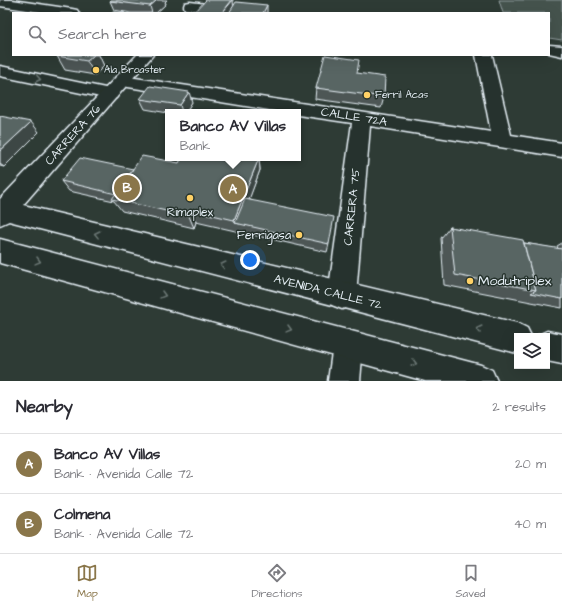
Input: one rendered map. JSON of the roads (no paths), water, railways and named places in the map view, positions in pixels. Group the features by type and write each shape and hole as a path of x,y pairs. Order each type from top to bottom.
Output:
{"street":[{"path":"0,2 65,12"},
{"path":"189,6 240,12"},
{"path":"550,49 562,51"},
{"name":"CARRERA 76","path":"1,212 144,56"},
{"path":"484,56 502,140"},
{"name":"CALLE 72A","path":"0,71 291,109"},
{"name":"CALLE 72A","path":"301,110 362,118 562,150"},
{"name":"CARRERA 75","path":"342,296 362,118"},
{"name":"AVENIDA CALLE 72","path":"1,212 514,337"},
{"path":"0,251 481,381"},
{"path":"344,381 348,345"},
{"path":"550,347 562,349"}],"place":[{"name":"Ala Broaster","path":"96,70"},
{"name":"Ferril Acas","path":"367,95"},
{"name":"Colmena","path":"127,188"},
{"name":"Banco AV Villas","path":"233,189"},
{"name":"Rimaplex","path":"190,198"},
{"name":"Ferrigasa","path":"299,235"},
{"name":"Modutriplex","path":"470,281"}]}
